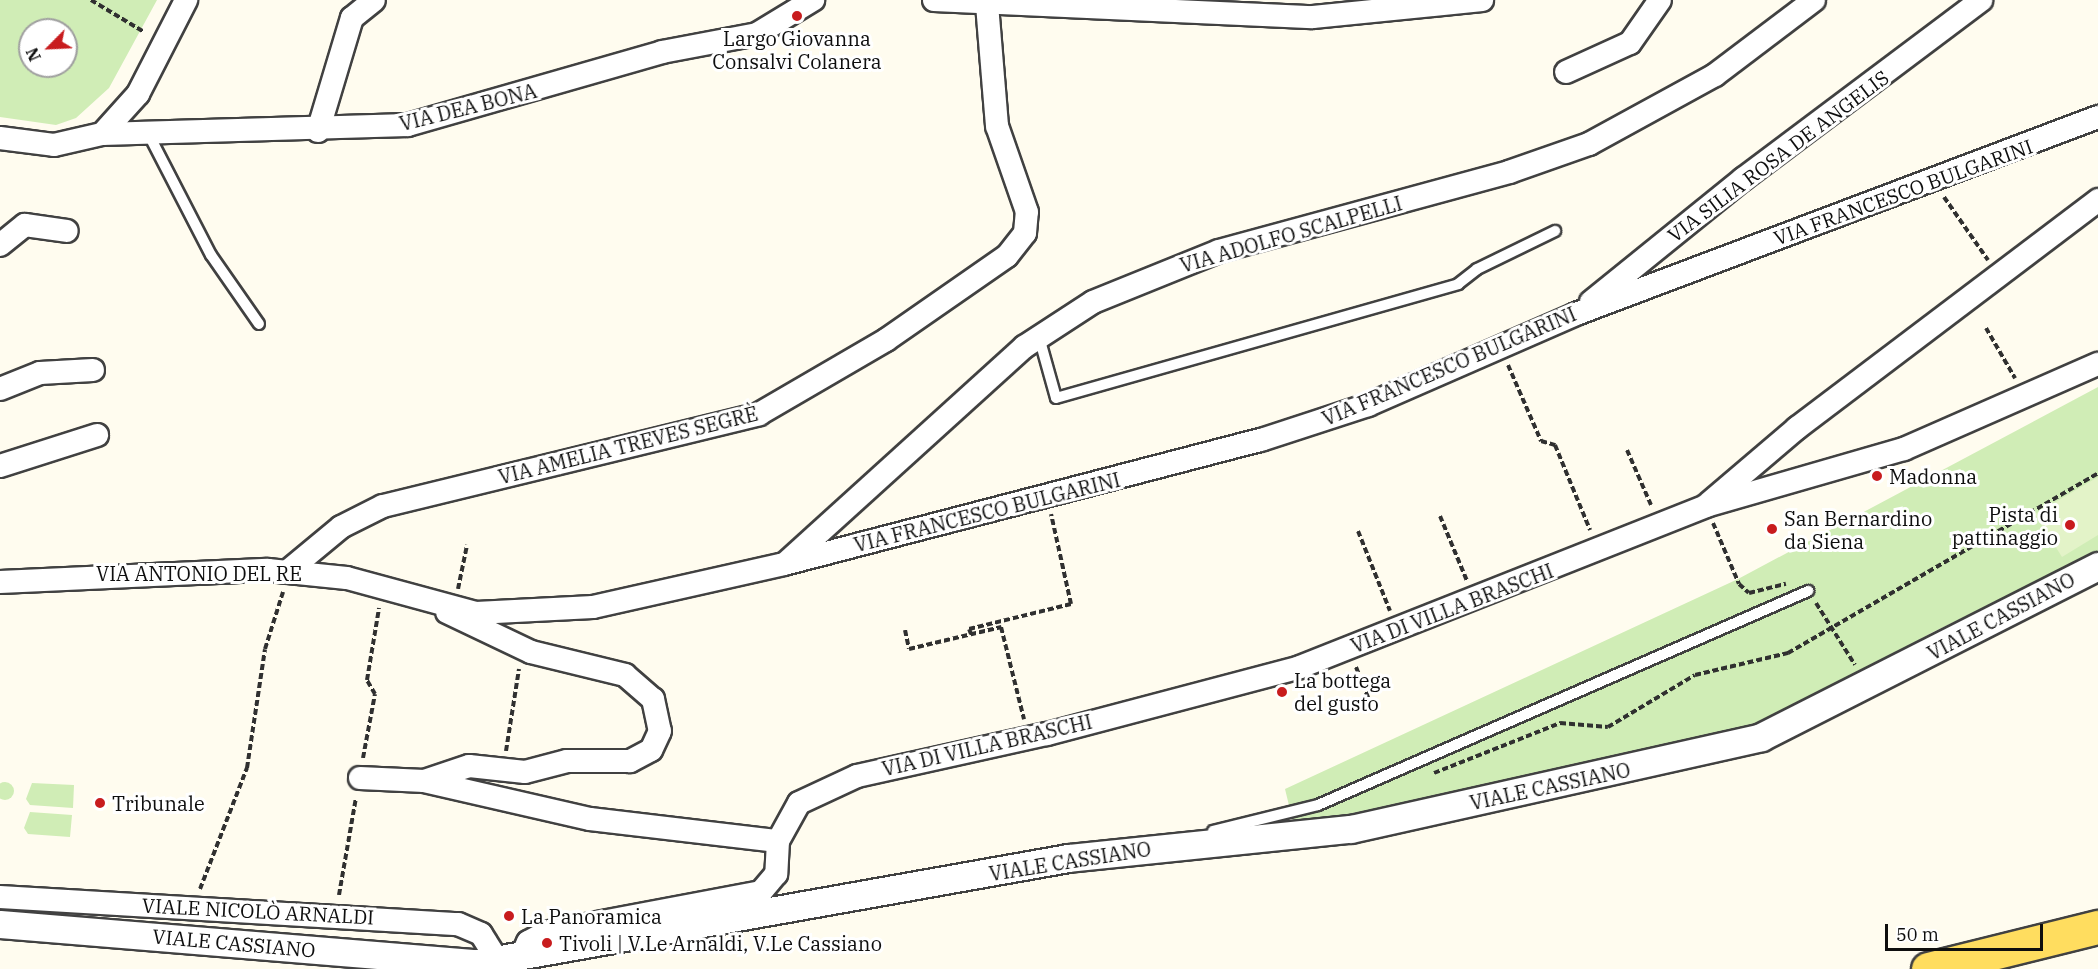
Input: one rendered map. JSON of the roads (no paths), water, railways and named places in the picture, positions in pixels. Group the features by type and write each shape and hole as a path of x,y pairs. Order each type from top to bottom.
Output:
{"main road":[{"path":"1928,969 2098,927"}],"street":[{"path":"102,134 138,94 186,0"},
{"path":"318,131 352,18 374,0"},
{"name":"VIA DEA BONA","path":"0,138 54,145 102,134 318,131 408,125 478,109 648,56 757,34 813,0"},
{"path":"934,0 1313,16 1482,0"},
{"path":"1345,0 1370,11"},
{"path":"1566,72 1630,43 1660,0"},
{"name":"VIA ADOLFO SCALPELLI","path":"784,564 1039,336 1110,293 1196,259 1509,172 1588,144 1715,75 1814,0"},
{"name":"VIA SILIA ROSA DE ANGELIS","path":"1576,314 1743,179 1981,0"},
{"name":"VIA AMELIA TREVES SEGRÈ","path":"288,571 333,532 383,506 759,414 886,340 1007,256 1025,233 1027,212 998,126 987,4"},
{"name":"VIA FRANCESCO BULGARINI","path":"784,564 1047,498 1357,408 1576,314 1933,182 2098,117"},
{"path":"1706,506 1784,438 2098,200"},
{"path":"0,245 25,225 67,231"},
{"name":"VIA DI VILLA BRASCHI","path":"778,841 799,803 857,776 1228,688 1349,649 1475,601 1706,506 1878,459 2098,364"},
{"path":"0,389 40,373 93,370"},
{"path":"0,466 97,435"},
{"name":"VIA ANTONIO DEL RE","path":"0,582 84,574 288,571 326,574 447,607 504,615 572,610 784,564"},
{"name":"VIALE CASSIANO","path":"0,924 458,962 509,959 1149,848 1351,829 1695,754 1786,727 2098,566"},
{"path":"424,781 469,766 502,771 536,770 567,760 630,761 651,750 660,731 653,699 631,679 522,648 480,632 447,607"},
{"path":"360,778 424,781 590,819 778,841 776,874 761,892 545,933 528,942 509,959"},
{"name":"VIALE NICOLÒ ARNALDI","path":"0,897 458,924 481,934 509,959"}],"lane":[{"path":"149,135 212,255 259,324"},
{"path":"1039,336 1056,398 1458,284 1477,269 1555,231"},
{"path":"1149,848 1318,805 1808,591"}],"place":[{"name":"Largo Giovanna Consalvi Colanera","path":"797,16"},
{"name":"Madonna","path":"1877,476"},
{"name":"Pista di pattinaggio","path":"2070,525"},
{"name":"San Bernardino da Siena","path":"1772,529"},
{"name":"La bottega del gusto","path":"1282,692"},
{"name":"Tribunale","path":"100,803"},
{"name":"La Panoramica","path":"509,916"},
{"name":"Tivoli | V.Le Arnaldi, V.Le Cassiano","path":"547,943"}]}
